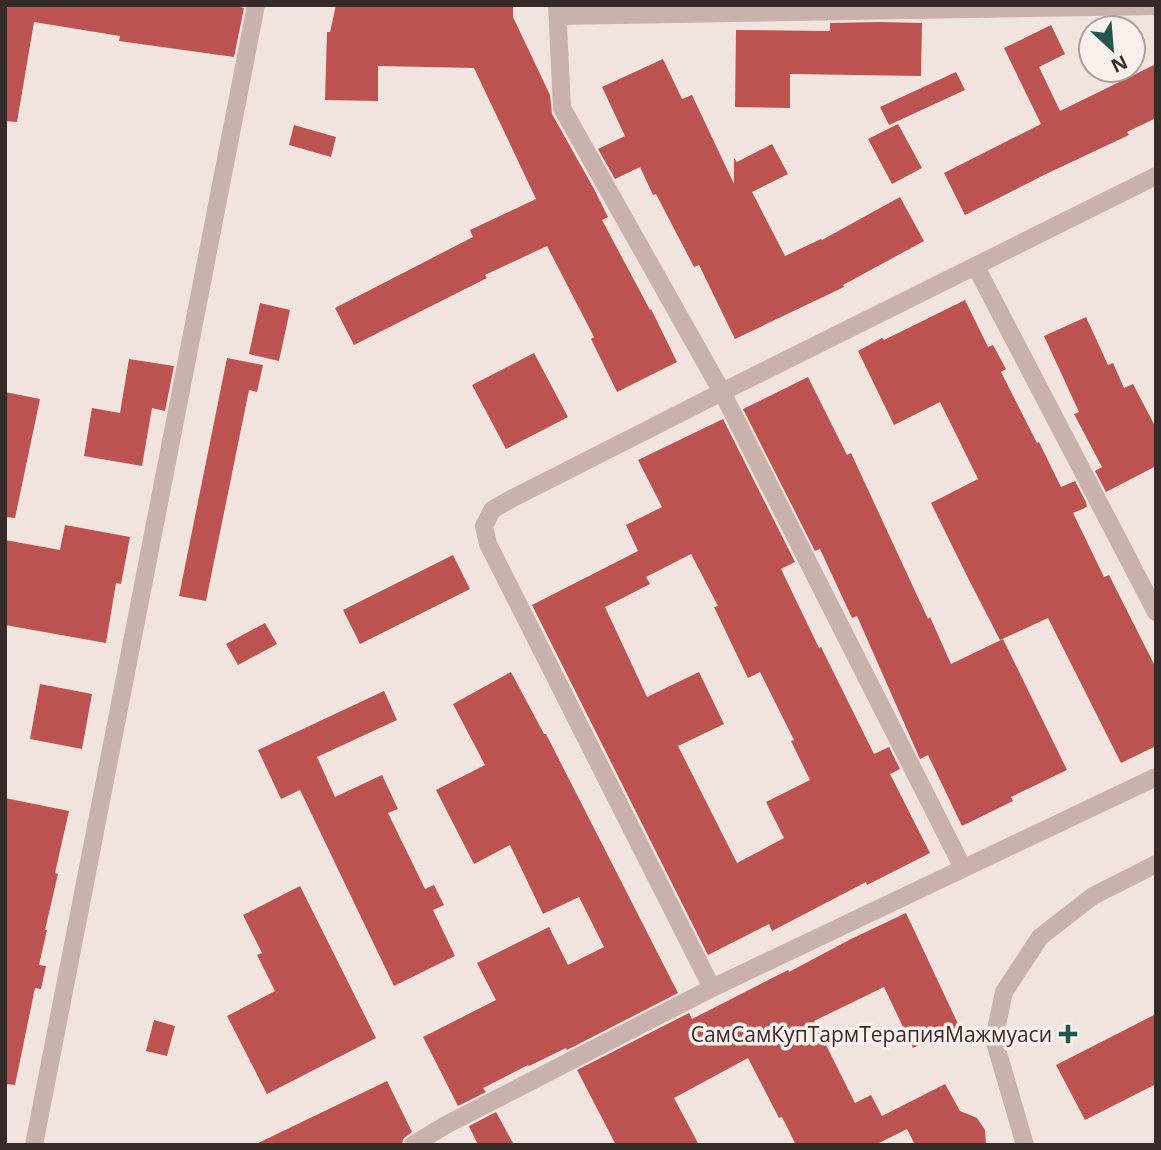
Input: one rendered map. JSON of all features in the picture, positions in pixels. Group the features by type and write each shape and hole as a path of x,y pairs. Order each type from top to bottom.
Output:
{"street":[{"path":"34,1145 256,5"},
{"path":"963,868 722,392 562,108 558,10 1156,6"},
{"path":"712,988 488,544 484,526 492,510 1156,176"},
{"path":"976,267 1156,612"},
{"path":"413,1145 444,1126 712,988 1156,777"},
{"path":"1025,1145 994,1039 1004,992 1040,937 1093,896 1156,864"}],"building":[{"path":"5,5 240,5 244,8 234,57 119,41 120,36 34,22 17,122 5,121"},
{"path":"336,5 513,5 513,17 550,95 552,114 594,189 608,217 602,220 677,362 617,392 591,339 594,337 547,246 485,275 487,278 354,345 335,308 473,237 470,230 536,199 474,68 378,66 378,101 325,100 327,32 330,32"},
{"path":"830,23 922,23 921,76 790,74 790,108 735,107 736,30 830,31"},
{"path":"1051,25 1065,54 1039,67 1060,111 1115,84 1147,84 1147,68 1156,64 1156,118 1127,132 1129,135 965,215 944,173 1041,124 1004,48"},
{"path":"663,59 682,99 692,95 734,184 734,158 737,162 772,144 788,174 752,192 785,256 822,240 900,197 924,241 843,285 844,287 735,339 699,265 694,267 640,167 615,179 598,149 625,136 602,87"},
{"path":"956,72 965,90 889,125 880,107"},
{"path":"898,124 922,168 892,184 868,139"},
{"path":"294,125 336,137 331,157 289,145"},
{"path":"965,300 988,347 993,345 1006,369 1001,372 1061,487 1075,481 1086,502 1087,507 1073,513 1104,577 1109,575 1156,668 1156,746 1121,763 1048,618 1000,640 969,580 931,503 978,479 940,402 894,425 858,351"},
{"path":"260,303 290,310 279,361 249,354"},
{"path":"1086,317 1108,365 1113,363 1124,388 1133,384 1156,428 1156,466 1106,492 1095,471 1102,467 1074,414 1079,412 1044,336"},
{"path":"534,353 568,417 506,449 472,385"},
{"path":"227,358 263,365 257,392 249,390 206,601 179,596"},
{"path":"129,359 174,366 165,411 152,408 142,466 84,456 92,408 120,413"},
{"path":"808,377 847,455 851,453 951,664 1003,639 1067,770 1011,797 1013,801 962,826 928,755 920,759 857,616 852,618 820,549 815,551 743,409"},
{"path":"5,392 40,399 15,518 5,517"},
{"path":"723,419 795,562 781,569 874,754 889,747 900,769 890,774 930,853 867,885 866,882 772,931 769,924 708,955 532,605 638,551 626,525 662,507 638,460","holes":["691,554 718,606 714,607 748,678 760,672 794,740 791,741 810,780 766,802 784,838 737,863 678,746 724,724 699,672 647,697 605,607 650,584 646,577"]},
{"path":"65,525 130,537 121,584 116,583 106,643 5,625 5,540 60,550"},
{"path":"453,555 470,589 360,644 343,610"},
{"path":"265,623 277,644 238,665 226,644"},
{"path":"511,672 546,734 678,993 567,1050 566,1048 528,1065 483,1088 486,1092 458,1106 423,1037 496,1000 477,963 549,927 568,965 604,947 579,897 543,914 510,845 474,864 436,790 485,765 453,704"},
{"path":"40,684 92,694 82,749 30,739"},
{"path":"384,691 397,720 317,757 335,797 382,775 398,809 388,813 425,889 434,885 444,905 433,910 455,956 394,986 300,790 281,799 258,750"},
{"path":"5,798 69,811 39,965 46,966 41,989 35,988 15,1085 5,1084"},
{"path":"300,886 376,1038 267,1094 227,1016 275,991 257,955 262,953 243,915"},
{"path":"906,913 959,1026 913,1048 884,987 814,1021 855,1103 871,1095 882,1116 945,1084 960,1111 977,1118 985,1130 986,1145 915,1145 907,1129 875,1145 796,1145 748,1058 674,1098 699,1145 616,1145 577,1070 689,1013 692,1019"},
{"path":"1156,1014 1156,1084 1085,1120 1056,1065"},
{"path":"154,1020 175,1026 167,1056 146,1051"},
{"path":"387,1081 412,1132 403,1139 402,1145 254,1145"},
{"path":"496,1112 514,1145 478,1145 469,1126"}],"place":[{"name":"СамСамКупТармТерапияМажмуаси","path":"1068,1034"}]}
